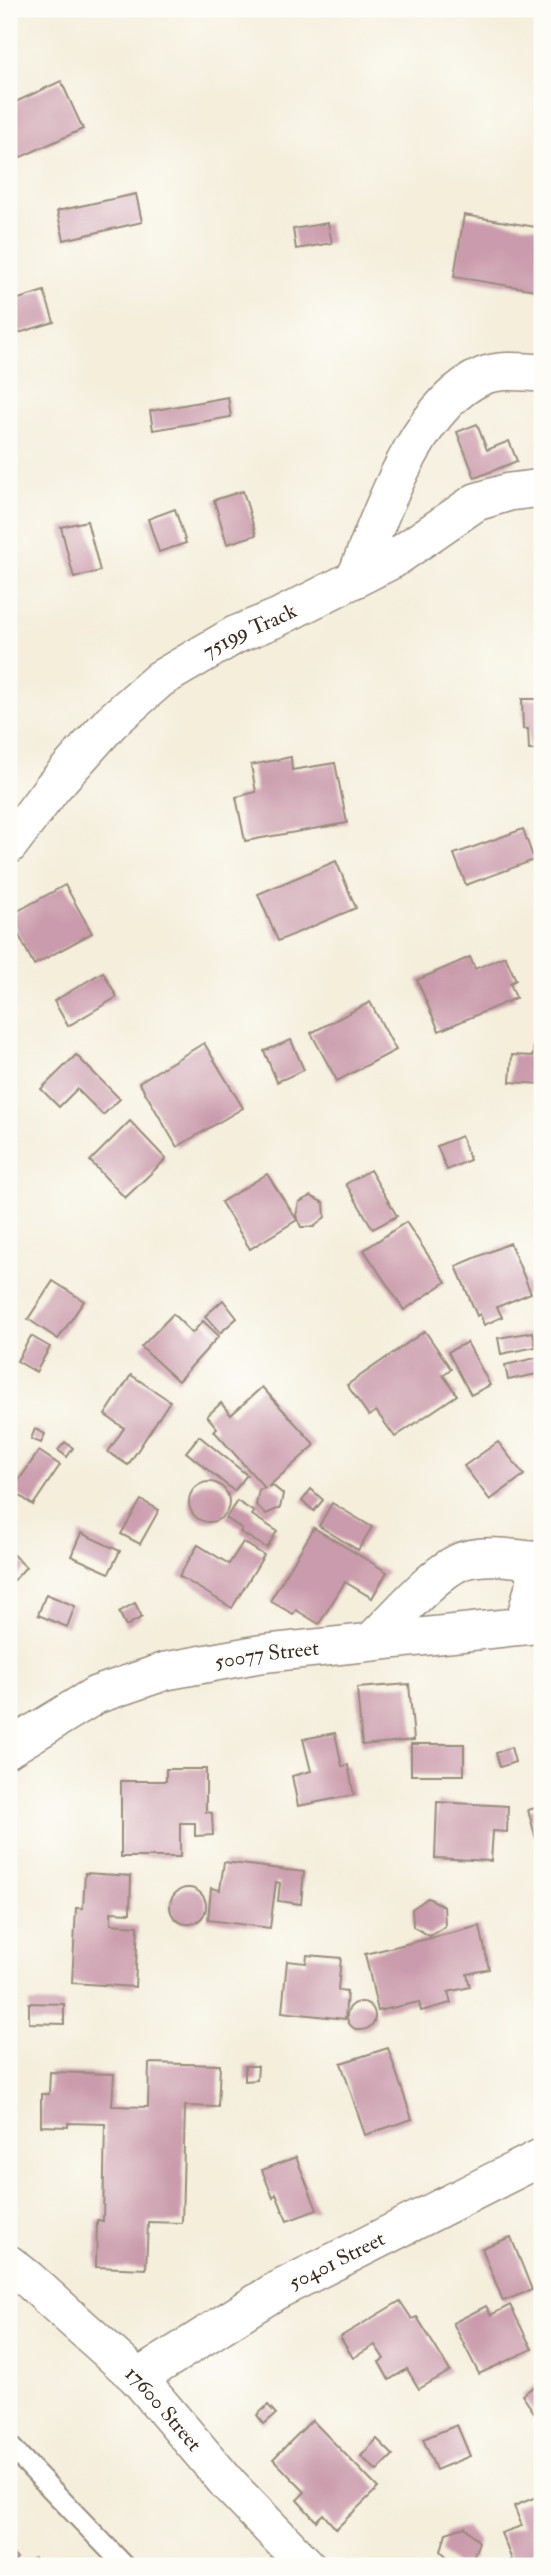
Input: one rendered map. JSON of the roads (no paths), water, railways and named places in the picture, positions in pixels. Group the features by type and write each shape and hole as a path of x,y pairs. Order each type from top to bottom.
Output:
{"street":[{"path":"355,579 411,450 444,406 472,382 485,376 500,372 542,373"},
{"name":"75199 Track","path":"9,845 52,788 111,722 160,679 235,635 276,618 392,560 476,502 509,492 542,488"},
{"path":"371,1642 434,1580 464,1560 500,1557 542,1559 533,1625"},
{"name":"50077 Street","path":"9,1748 96,1695 166,1671 259,1654 533,1625"},
{"name":"50401 Street","path":"138,2378 274,2292 542,2158"},
{"name":"17600 Street","path":"9,2264 138,2378 229,2485 307,2566"}],"lane":[{"path":"9,2445 125,2566"}]}
